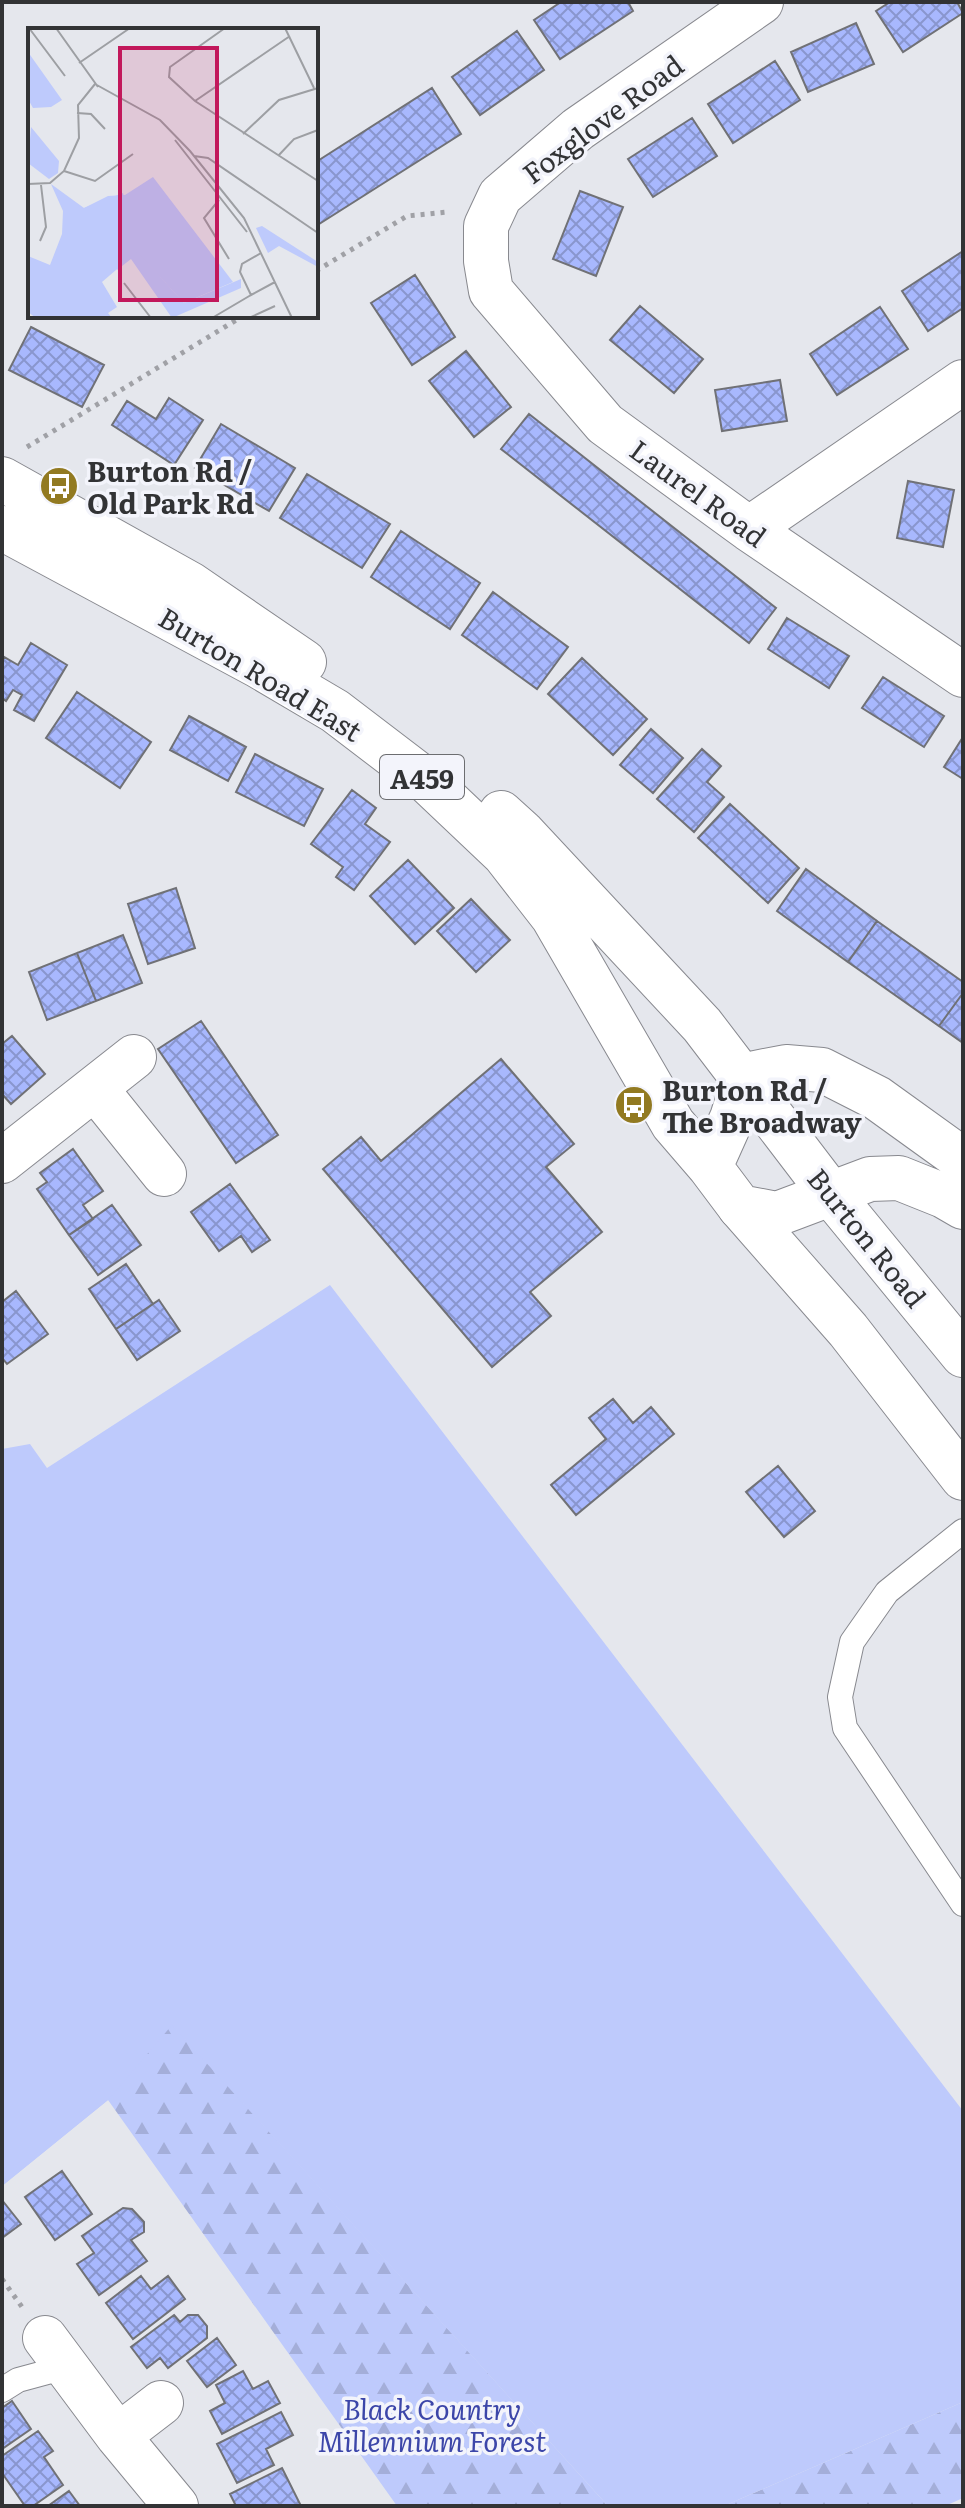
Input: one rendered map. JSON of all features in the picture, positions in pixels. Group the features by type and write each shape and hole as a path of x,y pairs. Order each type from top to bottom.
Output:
{"main road":[{"name":"Foxglove Road","path":"486,261 486,226 500,196 578,129 761,2"},
{"name":"Laurel Road","path":"486,261 491,291 605,424 749,529 963,675"},
{"path":"749,529 963,382"},
{"name":"Burton Road East","path":"9,466 399,723 456,770 522,832 702,1025 744,1080"},
{"name":"Burton Road East","path":"2,528 257,665 335,711 428,782 504,854 553,917 673,1124 740,1207"},
{"path":"2,1161 134,1057"},
{"path":"710,1167 732,1118 744,1080 755,1073 786,1067 822,1070 877,1098 963,1160"},
{"name":"Burton Road","path":"744,1080 831,1194 963,1355"},
{"path":"95,1088 164,1174"},
{"path":"740,1207 777,1214 870,1179 899,1178 963,1207"},
{"path":"740,1207 848,1330 963,1478"},
{"path":"905,1283 912,1314 927,1344 963,1390"},
{"path":"55,2352 176,2506"},
{"path":"118,2436 161,2403"}],"lane":[{"path":"963,1531 887,1592 852,1642 840,1697 845,1728 963,1904"},
{"path":"2,2390 55,2352"}],"path":[{"path":"318,270 407,216 494,209"},
{"path":"9,466 240,318"}],"green space":[{"path":"330,1285 963,2111 963,2402 724,2506 608,2506 172,2025 108,2100 2,2186 2,1449 30,1444 47,1468"},
{"name":"Black Country Millennium Forest","path":"2,1932 172,2024 608,2506 397,2506 108,2100 2,2186"},
{"path":"963,2402 963,2498 945,2506 724,2506"}],"building":[{"path":"561,2 628,2 633,11 560,59 534,20"},
{"path":"890,2 957,2 963,13 903,52 876,11"},
{"path":"856,23 874,64 808,92 791,52"},
{"path":"517,31 544,70 480,115 452,77"},
{"path":"775,61 800,100 733,143 708,104"},
{"path":"432,88 461,134 318,225 318,161"},
{"path":"692,118 717,156 653,197 628,159"},
{"path":"580,191 623,207 596,276 553,259"},
{"path":"963,251 963,308 928,331 902,291"},
{"path":"415,275 455,337 412,365 371,303"},
{"path":"640,306 703,359 674,393 610,340"},
{"path":"880,307 908,349 837,395 810,354"},
{"path":"31,327 104,365 82,407 9,370"},
{"path":"466,351 511,407 474,437 429,381"},
{"path":"780,380 787,421 722,431 715,390"},
{"path":"169,398 203,420 174,465 112,425 127,401 156,419"},
{"path":"529,414 776,608 749,643 501,449"},
{"path":"221,424 295,468 269,511 195,468"},
{"path":"307,474 390,524 362,568 280,518"},
{"path":"908,481 954,490 943,547 897,538"},
{"path":"401,531 480,583 450,629 371,577"},
{"path":"493,592 568,647 537,689 462,635"},
{"path":"787,618 849,656 829,688 768,649"},
{"path":"31,643 67,665 34,721 14,710 22,695 13,690 6,701 2,698 4,657 18,665"},
{"path":"582,658 647,719 613,755 548,694"},
{"path":"883,677 944,716 924,747 862,708"},
{"path":"77,692 151,742 120,788 46,738"},
{"path":"189,716 246,747 228,781 170,750"},
{"path":"651,729 683,758 653,793 620,765"},
{"path":"963,737 963,779 944,767"},
{"path":"702,749 721,766 707,782 724,797 694,832 657,799"},
{"path":"255,754 323,789 304,826 236,792"},
{"path":"352,790 376,808 365,824 390,842 354,890 336,877 343,867 311,844"},
{"path":"730,804 799,868 768,903 698,838"},
{"path":"408,860 454,908 415,944 370,896"},
{"path":"806,869 877,921 848,962 777,911"},
{"path":"176,888 195,948 148,964 128,904"},
{"path":"471,899 510,940 476,972 437,931"},
{"path":"877,921 963,982 963,993 939,1026 848,962"},
{"path":"123,935 142,983 96,1001 77,953"},
{"path":"77,953 96,1001 47,1020 29,972"},
{"path":"963,993 963,1043 939,1026"},
{"path":"201,1021 278,1135 236,1163 158,1049"},
{"path":"12,1036 45,1074 11,1104 2,1094 2,1044"},
{"path":"501,1059 574,1144 546,1167 602,1232 530,1292 551,1316 492,1367 323,1169 361,1137 381,1161"},
{"path":"73,1149 103,1191 83,1205 93,1219 69,1235 37,1189 47,1182 40,1173"},
{"path":"230,1184 270,1240 252,1252 241,1236 219,1251 191,1212"},
{"path":"112,1205 141,1245 98,1275 69,1235"},
{"path":"126,1264 153,1304 116,1329 89,1289"},
{"path":"16,1291 48,1334 7,1364 2,1358 2,1302"},
{"path":"159,1300 180,1331 137,1360 116,1329"},
{"path":"613,1399 633,1423 651,1407 674,1434 576,1515 551,1485 606,1439 589,1418"},
{"path":"778,1466 815,1511 784,1537 746,1492"},
{"path":"62,2171 92,2214 55,2240 25,2197"},
{"path":"2,2200 21,2224 2,2238"},
{"path":"123,2208 132,2209 144,2222 144,2232 131,2240 147,2261 99,2295 77,2264 94,2253 82,2236"},
{"path":"141,2276 151,2289 168,2276 185,2299 133,2339 106,2303"},
{"path":"174,2315 180,2322 188,2315 198,2315 207,2326 207,2338 168,2368 160,2358 147,2368 131,2347"},
{"path":"217,2338 236,2365 207,2387 187,2361"},
{"path":"243,2371 253,2389 268,2381 280,2403 222,2434 210,2411 225,2403 216,2385"},
{"path":"12,2401 31,2429 2,2449 2,2408"},
{"path":"281,2412 293,2435 266,2449 274,2465 237,2483 217,2444"},
{"path":"38,2431 53,2451 44,2457 63,2485 33,2506 25,2506 2,2473 2,2456"},
{"path":"282,2468 301,2506 236,2506 230,2494"},
{"path":"69,2491 80,2506 48,2506"}],"place":[{"name":"Burton Rd / Old Park Rd","path":"59,486"},
{"name":"Burton Rd / The Broadway","path":"634,1105"}]}
